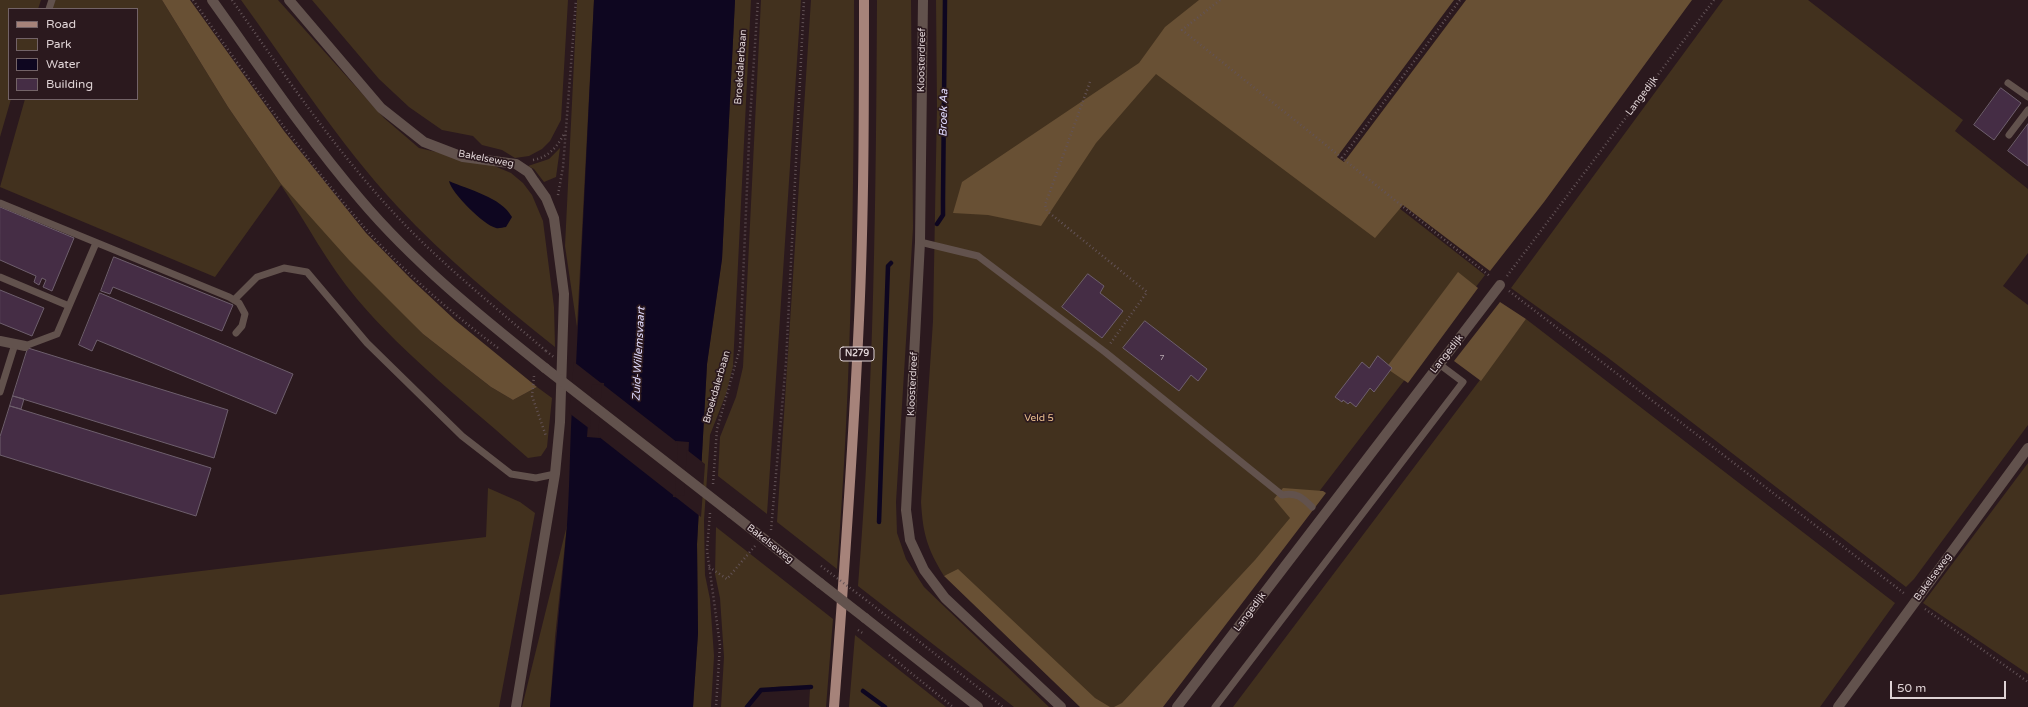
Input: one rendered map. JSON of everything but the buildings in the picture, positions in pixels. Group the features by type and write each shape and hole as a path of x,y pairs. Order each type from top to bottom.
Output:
{"main road":[{"name":"N279","path":"834,707 844,574 859,319 864,145 864,0"}],"street":[{"name":"Bakelseweg","path":"212,0 297,120 374,215 445,285 545,368 978,707"},
{"name":"Bakelseweg","path":"289,0 381,108 424,142 463,157 516,164 528,172 546,198 554,218 564,294 560,422 555,474 516,707"},
{"name":"Kloosterdreef","path":"923,0 920,242 906,510 910,540 924,570 945,598 1061,707"},
{"name":"Langedijk","path":"1177,707 1500,284"},
{"path":"0,341 20,345"},
{"name":"Bakelseweg","path":"1838,707 2028,448"}],"lane":[{"path":"2008,83 2028,97"},
{"path":"2009,135 2028,110"},
{"path":"0,203 234,300 239,303 245,314 242,326 236,334"},
{"path":"920,242 978,256 1105,352 1282,495 1292,493 1304,499 1312,507"},
{"path":"0,392 20,345 57,334 96,243"},
{"path":"234,300 256,278 284,268 307,272 367,343 462,436 511,474 536,478 555,474"},
{"path":"0,278 69,306"},
{"path":"1215,707 1463,382 1440,364"}],"path":[{"path":"232,0 310,111 391,210 456,273 546,351"},
{"path":"558,196 563,167 576,0"},
{"name":"Broekdalerbaan","path":"712,490 717,429 740,348 749,127 758,0"},
{"path":"773,529 786,362 804,0"},
{"path":"1220,0 1182,30 1500,284 1915,602 2028,682"},
{"path":"1342,158 1460,0"},
{"name":"Langedijk","path":"1500,284 1714,0"},
{"path":"1090,82 1045,205 1047,211 1147,292 1105,352"},
{"path":"516,164 539,159 556,148 565,131"},
{"path":"534,376 532,396 546,438"},
{"path":"710,512 707,550 720,645 716,707"},
{"path":"710,567 727,579 754,548"},
{"path":"821,566 1003,707"},
{"path":"864,634 869,639"},
{"path":"887,653 953,707"}],"green space":[{"path":"0,0 41,0 38,8 8,8 8,100 11,100 0,137"},
{"path":"53,0 162,0 228,107 281,184 423,334 491,387 513,400 537,387 552,398 547,447 541,456 528,458 396,341 346,286 281,185 215,277 0,187 25,100 138,100 138,8 50,8"},
{"path":"241,0 278,0 384,118 419,148 492,165 511,173 523,183 532,195 543,221 554,307 555,347 493,297 434,244 397,206 335,131"},
{"path":"312,0 568,0 561,120 550,141 542,149 529,156 515,158 502,150 482,145 473,136 442,130 409,107 379,79"},
{"path":"577,0 594,0 577,327 565,246"},
{"path":"735,0 751,0 733,366 726,394 710,435 704,520 705,575 710,599 714,656 711,707 693,707 698,633 697,544 707,364 722,259"},
{"path":"761,0 801,0 767,514 718,476 720,437 736,397 743,367"},
{"path":"811,0 854,0 849,356 837,569 777,522"},
{"path":"877,0 911,0 913,228 896,502 897,533 906,559 924,587 1049,707 1014,707 858,586 868,440 871,367 875,220"},
{"name":"Veld 5","path":"936,0 1222,0 1182,39 1485,275 1154,707 1082,707 946,575 944,576 927,540 923,523 921,502 933,321 937,106"},
{"path":"1723,0 1808,0 1963,120 1955,131 2028,189 2028,253 2003,286 2028,305 2028,425 1914,579 1906,587 1607,357 1511,288"},
{"path":"560,148 556,177 544,182 534,169 528,166 549,159"},
{"path":"1526,319 1895,603 1820,707 1233,707"},
{"path":"2028,463 2028,674 1923,603"},
{"path":"488,488 520,502 535,513 499,707 0,707 0,595 486,537"},
{"path":"567,525 555,637 550,707 522,707"},
{"path":"716,527 833,619 826,707 809,707 810,689 775,687 761,693 748,707 721,707 724,657 720,598 715,574"},
{"path":"855,635 946,707 849,707"}],"shaded area":[{"path":"162,0 190,0 284,131 366,233 410,278 455,320 537,387 513,400 491,387 423,334 349,260 281,184 228,107"},
{"path":"1199,0 1454,0 1337,157 1344,162 1466,0 1692,0 1544,202 1490,271 1403,205 1375,238 1156,74 1096,143 1041,226 988,215 953,213 962,182 1139,63 1165,27"},
{"path":"1458,272 1478,288 1408,383 1386,368"},
{"path":"1500,302 1526,319 1481,381 1454,361"},
{"path":"1283,488 1323,491 1326,493 1163,707 1114,707 1122,703 1255,560 1290,518 1274,499"},
{"path":"958,569 1095,698 1110,707 1080,707 944,576"}],"water":[{"name":"Zuid-Willemsvaart","path":"594,0 735,0 722,259 707,364 697,544 698,633 693,707 550,707 567,525 572,405 576,365","holes":["591,382 604,383 600,438 587,437","676,441 689,442 686,498 673,497"]},
{"path":"449,181 493,199 500,204 512,217 506,227 496,228 484,221 462,201 451,187"}],"pier":[{"path":"574,362 678,443 675,495 684,496 687,450 705,464 701,517 598,436 602,385 592,384 590,429 569,413"}],"waterway":[{"name":"Broek Aa","path":"937,224 943,215 945,0"},
{"path":"879,522 888,266 891,263"},
{"path":"747,707 761,690 811,687"},
{"path":"863,691 885,707"}]}
